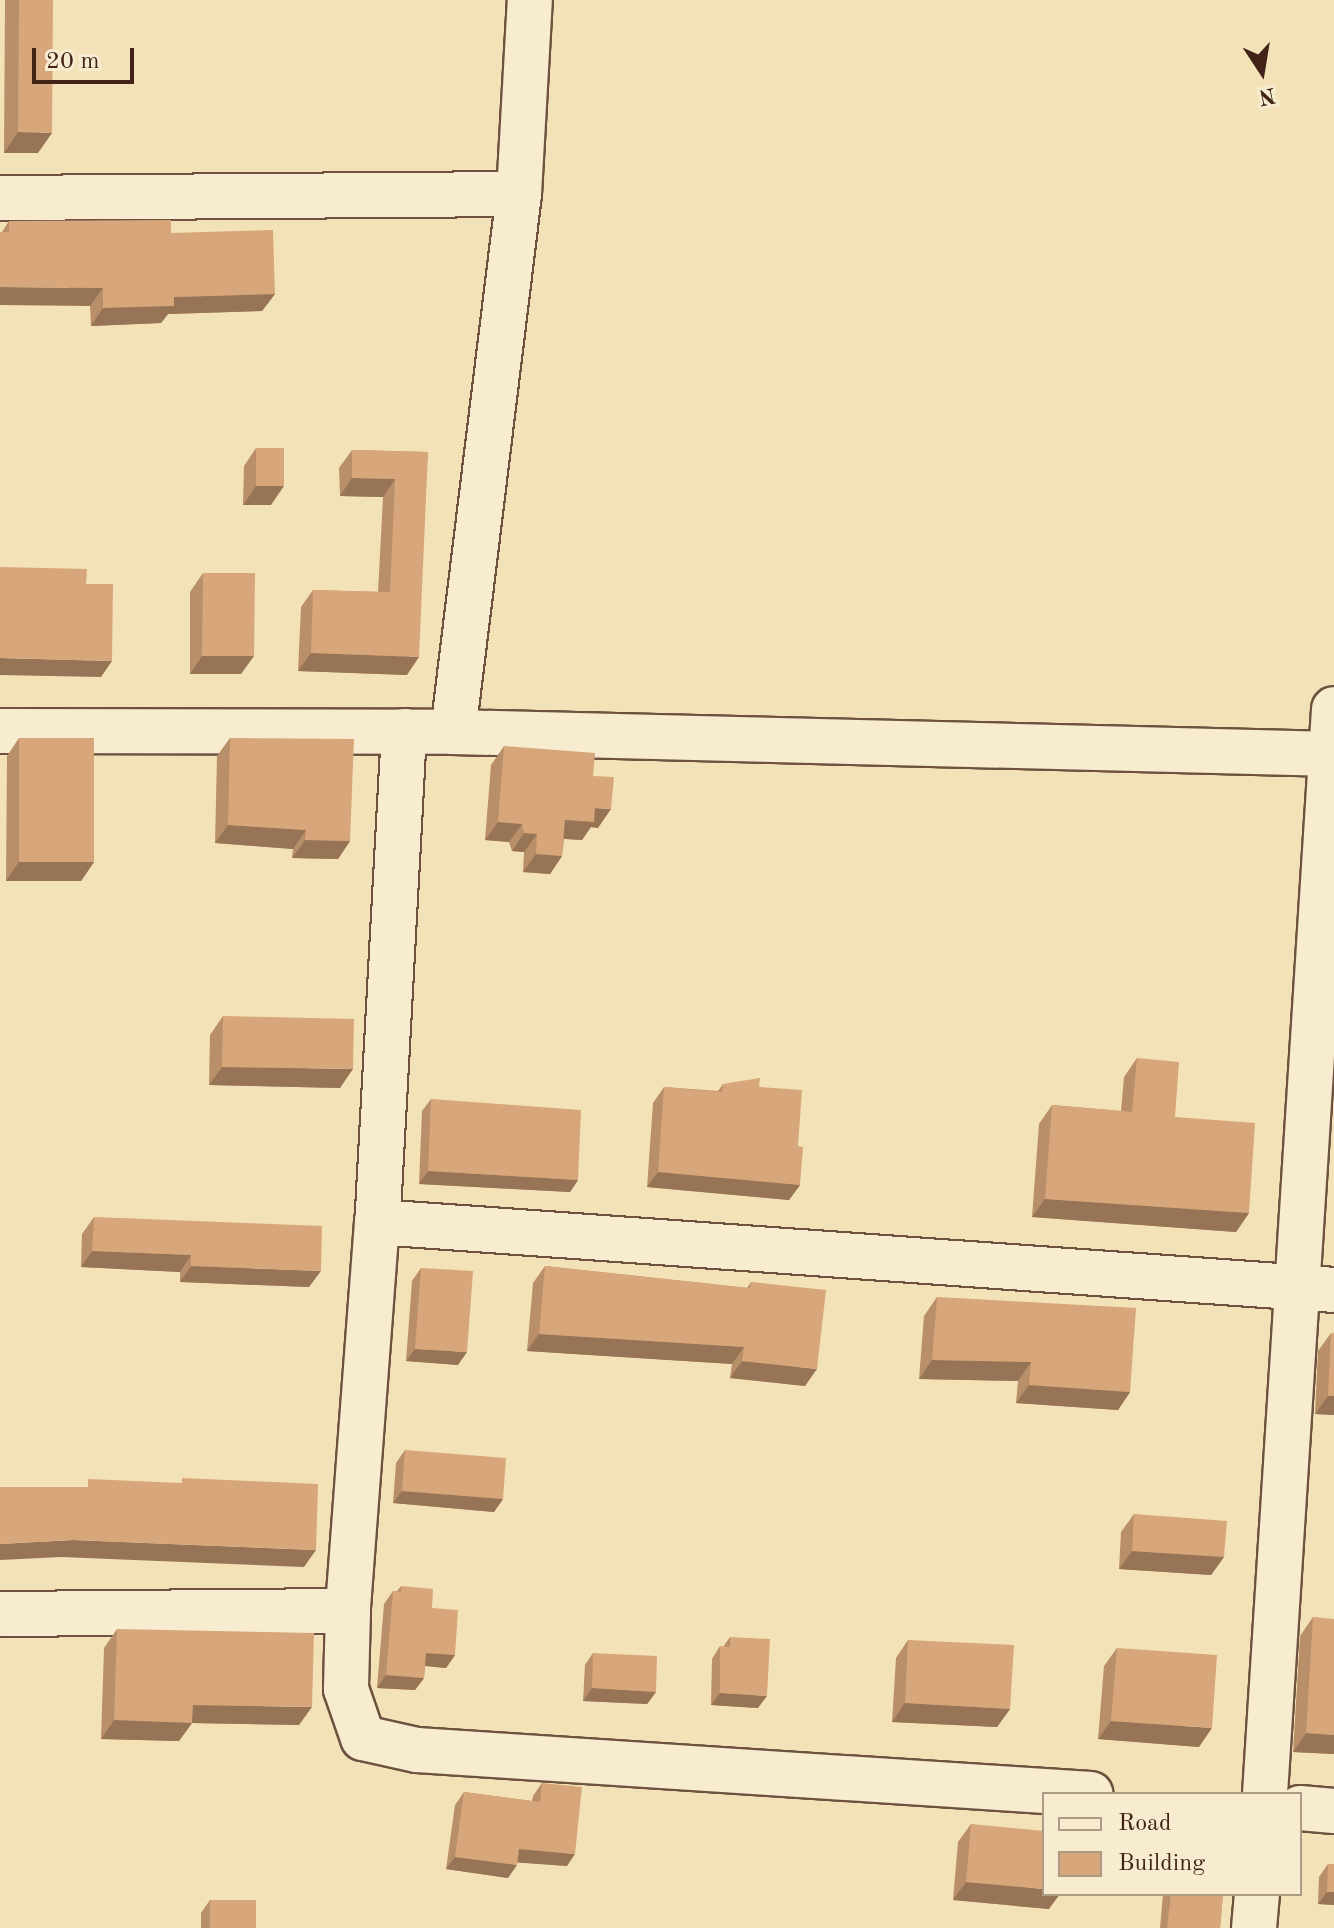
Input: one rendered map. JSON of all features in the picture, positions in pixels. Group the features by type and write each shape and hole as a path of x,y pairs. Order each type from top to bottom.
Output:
{"street":[{"path":"453,732 519,194 530,0"},
{"path":"0,198 519,194"},
{"path":"1265,1792 1315,1288 1334,709"},
{"path":"0,731 404,731 1333,754"},
{"path":"404,731 377,1222 348,1611 346,1689 363,1738 417,1750 1060,1792"},
{"path":"377,1222 1315,1288"},
{"path":"0,1614 348,1611"},
{"path":"1302,1808 1334,1811"},
{"path":"1254,1928 1257,1896"}],"building":[{"path":"19,0 53,0 52,133 18,132"},
{"path":"171,220 171,233 273,230 275,294 174,297 174,306 103,308 103,288 0,287 0,232 9,232 9,221"},
{"path":"256,448 284,448 284,486 256,486"},
{"path":"352,450 428,452 419,657 311,653 313,590 390,592 395,479 352,478"},
{"path":"0,567 87,569 86,584 113,584 112,661 0,658"},
{"path":"203,573 255,573 254,656 202,656"},
{"path":"19,738 94,738 94,862 19,862"},
{"path":"230,738 354,739 350,841 305,840 306,830 228,825"},
{"path":"504,746 595,753 593,776 614,777 611,809 595,808 594,822 565,820 562,856 536,854 537,834 524,833 522,824 498,822"},
{"path":"223,1016 354,1019 353,1069 222,1067"},
{"path":"1137,1058 1179,1062 1175,1117 1255,1123 1249,1213 1045,1199 1052,1105 1132,1112"},
{"path":"760,1078 759,1087 802,1090 798,1146 803,1147 800,1185 658,1172 664,1087 722,1092 723,1084"},
{"path":"431,1099 581,1110 578,1180 428,1171"},
{"path":"94,1217 322,1226 321,1271 191,1266 191,1255 92,1251"},
{"path":"545,1266 750,1288 751,1282 826,1290 817,1369 742,1361 744,1347 539,1334"},
{"path":"421,1268 473,1271 467,1352 415,1349"},
{"path":"937,1297 1136,1308 1130,1392 1029,1385 1031,1362 932,1360"},
{"path":"1331,1333 1334,1333 1334,1396 1328,1396"},
{"path":"405,1450 506,1458 503,1499 402,1491"},
{"path":"182,1478 318,1484 316,1550 73,1540 0,1544 0,1487 88,1487 88,1479 182,1483"},
{"path":"1134,1514 1227,1521 1224,1557 1132,1551"},
{"path":"401,1586 433,1589 432,1608 458,1610 455,1655 426,1653 424,1678 386,1675 393,1591 401,1592"},
{"path":"1313,1617 1334,1619 1334,1735 1306,1733"},
{"path":"117,1629 314,1633 312,1707 193,1705 192,1723 114,1720"},
{"path":"730,1637 770,1639 767,1696 720,1693 720,1646 730,1647"},
{"path":"908,1640 1014,1645 1010,1709 905,1703"},
{"path":"1117,1648 1217,1655 1212,1728 1111,1721"},
{"path":"593,1653 657,1656 656,1692 592,1688"},
{"path":"542,1783 582,1787 575,1854 519,1849 517,1865 455,1857 464,1792 540,1802"},
{"path":"971,1824 1042,1831 1042,1889 966,1882"},
{"path":"1328,1864 1334,1864 1334,1892 1327,1892"},
{"path":"1171,1896 1223,1896 1220,1928 1167,1928"},
{"path":"210,1900 256,1900 256,1928 210,1928"}]}
